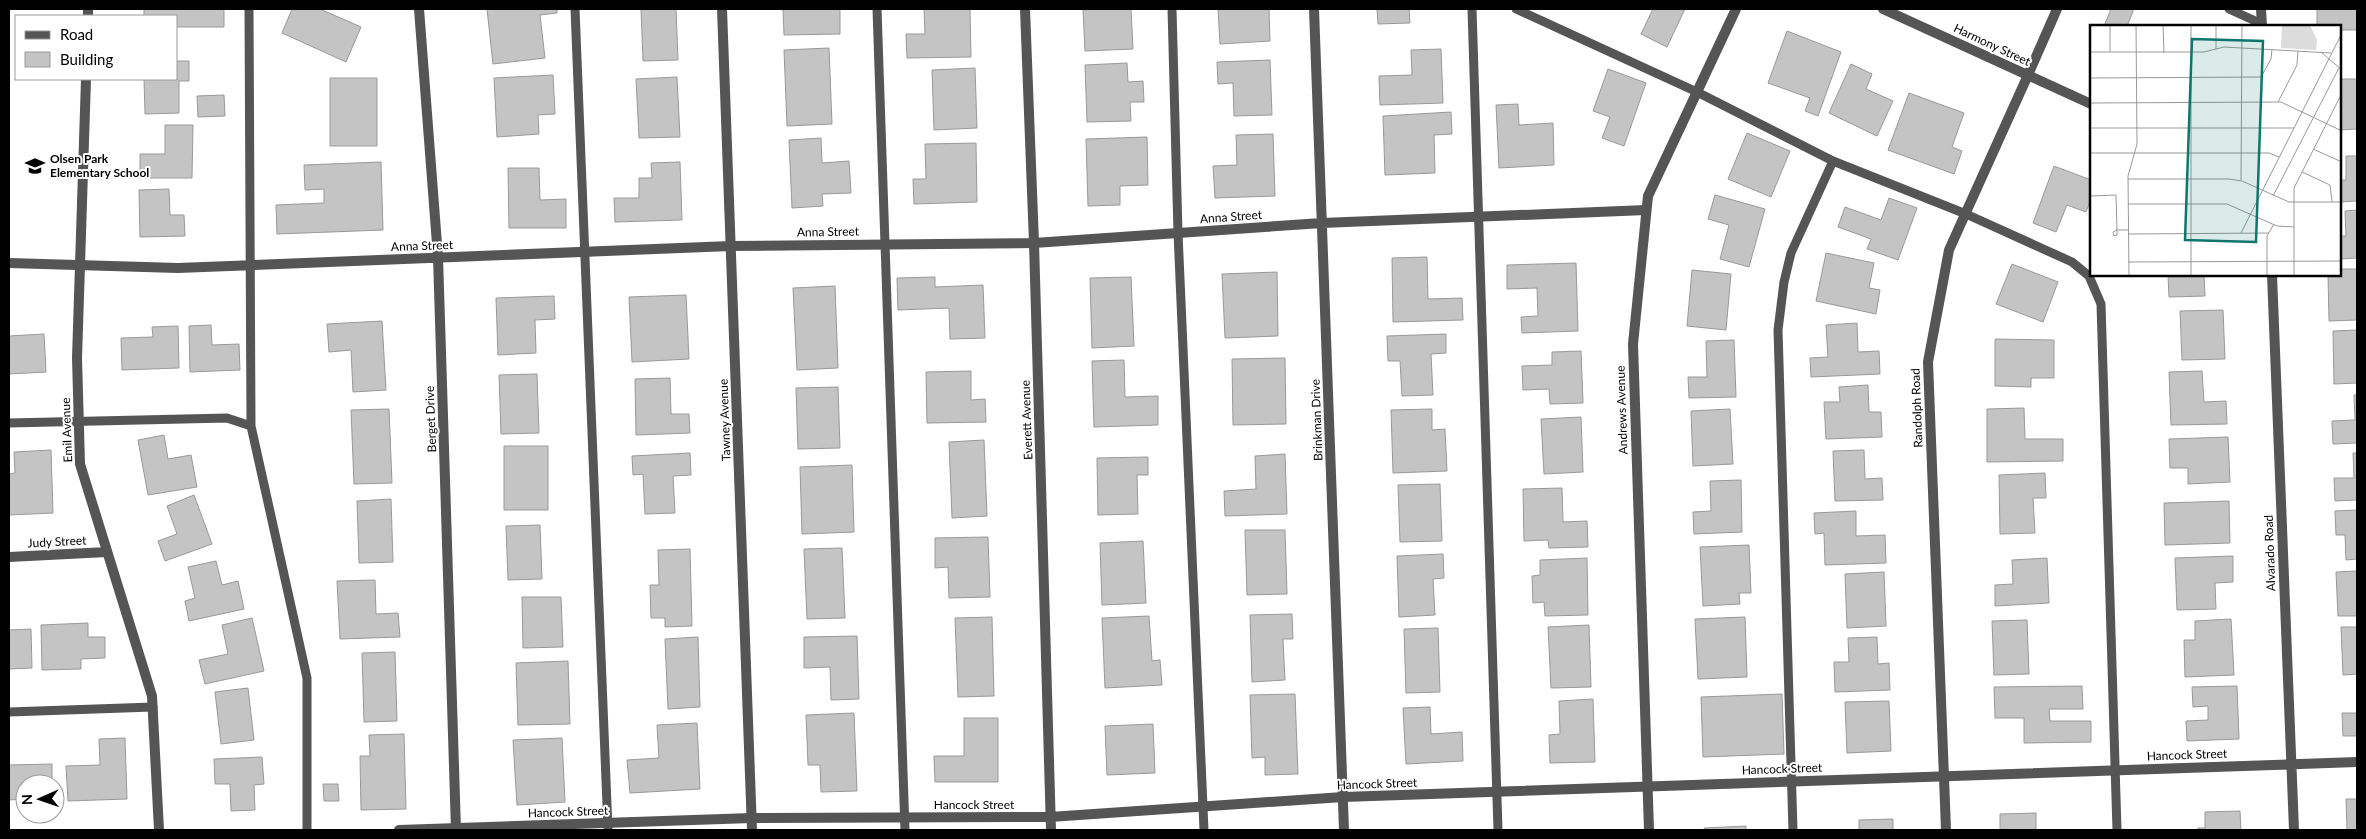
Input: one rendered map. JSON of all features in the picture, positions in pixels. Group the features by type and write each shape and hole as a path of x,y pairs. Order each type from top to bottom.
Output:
{"street":[{"name":"Berget Drive","path":"419,9 438,257 456,829"},
{"name":"Tawney Avenue","path":"722,9 752,830"},
{"name":"Everett Avenue","path":"1025,9 1034,243 1051,830"},
{"name":"Brinkman Drive","path":"1314,9 1344,830"},
{"name":"Andrews Avenue","path":"1649,830 1633,344 1646,210 1648,196 1736,9"},
{"name":"Harmony Street","path":"1883,9 2090,104"},
{"name":"Randolph Road","path":"1946,830 1928,362 1950,250 2058,9"},
{"path":"2261,9 2262,25"},
{"name":"Emil Avenue","path":"86,80 77,358 80,464 152,696 159,830"},
{"name":"Anna Street","path":"9,263 178,268 731,246 1034,243 1322,223 1646,210"},
{"name":"Alvarado Road","path":"2272,276 2294,830"},
{"name":"Judy Street","path":"9,557 107,552"},
{"name":"Hancock Street","path":"399,830 608,827 752,818 1050,817 1343,797 2357,762"}],"lane":[{"path":"250,9 249,265 251,426 307,678 307,830"},
{"path":"576,9 608,827"},
{"path":"877,9 904,830"},
{"path":"1172,9 1178,233 1204,830"},
{"path":"1472,9 1498,830"},
{"path":"1516,9 1697,92 1833,161 1966,214 2072,262 2088,276 2101,304 2117,830"},
{"path":"2229,9 2262,25"},
{"path":"1793,830 1778,330 1784,282 1791,253 1833,161"},
{"path":"9,423 227,418 251,426"},
{"path":"9,712 153,707"}],"building":[{"path":"144,9 224,9 224,27 178,27 178,15 144,15"},
{"path":"292,9 320,9 361,27 346,62 282,33"},
{"path":"487,9 557,9 557,13 540,15 545,58 493,64"},
{"path":"641,9 676,9 678,60 643,61"},
{"path":"783,9 840,9 840,34 784,35"},
{"path":"924,9 970,9 971,57 907,58 906,34 925,34"},
{"path":"1083,9 1131,9 1133,49 1085,51"},
{"path":"1218,9 1269,9 1270,41 1220,44"},
{"path":"1377,9 1409,9 1410,23 1378,24"},
{"path":"1653,9 1685,9 1667,47 1641,34"},
{"path":"2111,9 2134,9 2127,25 2104,25"},
{"path":"2317,9 2357,9 2357,30 2341,30 2341,25 2317,25"},
{"path":"1787,31 1841,52 1818,116 1805,111 1810,98 1768,83"},
{"path":"829,48 832,124 787,126 784,50"},
{"path":"1441,49 1443,103 1380,105 1379,76 1412,75 1411,50"},
{"path":"1270,60 1272,115 1234,116 1233,83 1218,84 1217,62"},
{"path":"178,61 189,61 189,81 179,81 179,113 145,114 144,80 178,80"},
{"path":"1127,63 1128,82 1143,81 1144,102 1130,102 1131,121 1087,122 1085,65"},
{"path":"1851,64 1872,74 1866,89 1893,101 1877,136 1829,113"},
{"path":"975,68 977,128 934,130 932,70"},
{"path":"1608,69 1646,83 1624,146 1602,138 1610,117 1593,111"},
{"path":"553,75 555,114 538,115 539,134 497,137 494,78"},
{"path":"677,77 680,137 639,138 636,79"},
{"path":"330,78 377,78 377,146 330,146"},
{"path":"2341,79 2357,79 2357,129 2341,130"},
{"path":"1909,93 1964,113 1952,147 1962,151 1954,174 1888,150"},
{"path":"224,95 225,116 198,117 197,96"},
{"path":"1518,104 1519,125 1553,123 1554,165 1499,168 1496,105"},
{"path":"1451,112 1452,134 1434,135 1435,173 1385,175 1383,116"},
{"path":"165,125 193,125 192,178 140,178 140,154 165,154"},
{"path":"1747,133 1790,151 1771,197 1728,179"},
{"path":"1273,134 1275,196 1215,198 1213,166 1237,165 1236,135"},
{"path":"1147,137 1148,185 1120,186 1120,205 1088,206 1086,139"},
{"path":"821,138 822,163 849,161 851,193 822,194 823,206 792,208 789,140"},
{"path":"976,143 977,202 914,204 913,179 926,179 925,144"},
{"path":"2346,156 2357,156 2357,201 2341,202 2341,180 2346,180"},
{"path":"381,162 383,230 277,234 276,205 324,203 324,189 305,190 304,165"},
{"path":"680,162 682,220 615,222 614,198 639,198 639,178 652,178 651,163"},
{"path":"2054,166 2090,180 2090,202 2086,212 2067,205 2056,232 2033,223"},
{"path":"508,168 539,168 540,200 566,199 566,228 509,228"},
{"path":"169,189 170,215 184,215 185,236 140,237 139,190"},
{"path":"1715,195 1765,209 1749,267 1720,259 1729,225 1708,219"},
{"path":"1889,198 1917,208 1898,260 1867,249 1871,239 1838,227 1845,207 1881,220"},
{"path":"2357,210 2357,258 2341,259 2341,236 2346,236 2345,211"},
{"path":"1826,253 1874,263 1869,288 1880,290 1876,314 1816,301"},
{"path":"1427,257 1428,299 1462,298 1463,320 1393,322 1392,258"},
{"path":"1576,263 1578,331 1522,333 1521,317 1538,316 1537,288 1507,289 1507,265"},
{"path":"2012,264 2058,282 2043,322 1996,304"},
{"path":"2341,269 2357,269 2357,320 2329,321 2328,276 2341,276"},
{"path":"1692,270 1731,274 1726,330 1687,326"},
{"path":"1277,272 1278,336 1225,338 1222,274"},
{"path":"2168,276 2204,276 2205,296 2169,297"},
{"path":"935,277 935,287 983,285 985,338 950,339 949,308 898,310 897,278"},
{"path":"1131,277 1134,346 1092,348 1090,278"},
{"path":"835,286 838,368 797,370 793,288"},
{"path":"686,295 689,359 632,362 629,297"},
{"path":"554,296 555,319 535,320 536,353 498,355 496,298"},
{"path":"2223,310 2225,359 2182,360 2180,311"},
{"path":"382,321 386,390 353,392 351,350 329,352 327,324"},
{"path":"1857,323 1858,352 1879,351 1880,374 1811,377 1810,358 1828,357 1826,325"},
{"path":"211,325 212,345 239,344 240,370 190,372 189,326"},
{"path":"178,326 179,368 122,370 121,338 153,337 152,327"},
{"path":"2357,330 2357,383 2334,384 2333,331"},
{"path":"44,334 46,372 9,374 9,336"},
{"path":"1446,334 1446,353 1431,354 1433,395 1402,396 1400,361 1388,361 1387,336"},
{"path":"1995,339 2054,340 2054,378 2031,378 2031,387 1995,386"},
{"path":"1734,340 1736,397 1689,398 1688,377 1707,377 1706,341"},
{"path":"1581,351 1583,403 1550,404 1549,389 1523,390 1522,366 1552,365 1552,352"},
{"path":"1285,358 1286,424 1233,425 1232,359"},
{"path":"1124,360 1125,397 1158,396 1158,425 1094,427 1092,361"},
{"path":"971,371 971,400 985,399 986,422 927,423 926,372"},
{"path":"2202,371 2204,402 2226,401 2227,424 2171,425 2169,372"},
{"path":"537,374 539,433 501,434 499,375"},
{"path":"670,378 671,414 689,414 690,433 636,435 635,379"},
{"path":"1868,385 1869,412 1881,412 1882,437 1826,439 1824,402 1840,402 1839,387"},
{"path":"838,387 840,448 798,449 796,388"},
{"path":"2354,395 2357,395 2357,443 2333,444 2332,421 2355,420"},
{"path":"2024,408 2025,439 2063,439 2063,461 1987,462 1987,409"},
{"path":"389,409 392,483 354,484 351,410"},
{"path":"1432,409 1432,430 1445,429 1447,471 1393,473 1391,410"},
{"path":"1730,409 1733,464 1693,466 1691,411"},
{"path":"1581,417 1583,472 1544,474 1541,419"},
{"path":"164,435 168,459 191,455 197,487 148,495 138,440"},
{"path":"2228,437 2230,482 2188,484 2188,468 2170,468 2169,439"},
{"path":"984,440 987,516 952,518 949,442"},
{"path":"504,446 548,446 548,510 504,510"},
{"path":"51,450 53,513 9,515 9,474 15,473 14,452"},
{"path":"1864,450 1865,479 1882,478 1883,500 1835,501 1833,451"},
{"path":"690,453 691,475 673,476 675,513 645,514 643,474 633,475 632,456"},
{"path":"2353,453 2357,453 2357,500 2335,501 2334,478 2354,478"},
{"path":"1285,454 1287,514 1225,516 1224,491 1256,489 1255,456"},
{"path":"1148,457 1148,475 1137,475 1138,514 1098,515 1097,458"},
{"path":"852,465 854,532 802,534 800,467"},
{"path":"2045,473 2046,498 2033,498 2035,533 2000,534 1999,475"},
{"path":"1741,480 1742,532 1694,534 1693,512 1711,511 1710,481"},
{"path":"1440,484 1442,541 1400,542 1398,485"},
{"path":"1562,488 1563,522 1587,521 1588,547 1549,548 1548,540 1524,541 1523,489"},
{"path":"194,495 212,544 165,561 158,541 177,534 167,506"},
{"path":"391,499 393,562 359,563 357,501"},
{"path":"2229,501 2230,543 2165,545 2164,503"},
{"path":"2357,510 2357,559 2346,560 2345,535 2336,535 2335,511"},
{"path":"1856,511 1856,536 1885,535 1886,563 1825,565 1824,533 1815,534 1814,513"},
{"path":"540,525 542,579 508,580 506,526"},
{"path":"1245,530 1285,530 1287,594 1247,595"},
{"path":"988,537 990,597 949,598 948,567 935,568 935,538"},
{"path":"1143,541 1146,603 1102,605 1100,543"},
{"path":"1749,545 1751,593 1739,593 1740,604 1703,606 1700,547"},
{"path":"842,548 845,618 807,619 804,549"},
{"path":"690,549 692,626 665,627 665,618 651,618 650,585 659,585 658,550"},
{"path":"1443,554 1444,578 1433,579 1435,615 1399,617 1397,556"},
{"path":"2233,556 2233,582 2215,583 2216,609 2177,610 2175,558"},
{"path":"1587,558 1588,615 1545,616 1544,602 1533,603 1532,576 1540,575 1540,560"},
{"path":"2047,558 2049,603 1995,606 1995,585 2013,584 2012,560"},
{"path":"216,561 222,585 238,581 244,609 189,621 185,601 195,598 188,567"},
{"path":"2357,571 2357,616 2338,616 2336,572"},
{"path":"1884,572 1886,626 1847,628 1845,574"},
{"path":"375,580 376,614 398,613 400,637 340,639 337,581"},
{"path":"522,597 561,597 563,647 523,648"},
{"path":"1292,614 1293,639 1283,639 1285,680 1252,682 1250,615"},
{"path":"1149,616 1152,661 1160,660 1162,685 1105,688 1102,618"},
{"path":"992,617 994,696 958,697 955,618"},
{"path":"1745,617 1747,677 1698,679 1695,619"},
{"path":"252,618 264,671 205,684 199,660 228,654 222,625"},
{"path":"2231,619 2234,675 2185,677 2184,640 2195,640 2195,621"},
{"path":"2027,620 2029,674 1994,675 1992,621"},
{"path":"88,623 88,637 105,637 105,658 81,659 81,669 42,670 41,625"},
{"path":"1589,625 1591,687 1551,688 1548,627"},
{"path":"2341,627 2357,627 2357,674 2343,675"},
{"path":"1438,628 1440,692 1406,693 1404,629"},
{"path":"31,629 32,668 9,669 9,630"},
{"path":"857,636 859,699 831,700 830,667 804,668 804,637"},
{"path":"698,637 700,707 668,709 665,639"},
{"path":"1877,637 1878,664 1889,663 1890,690 1835,692 1834,662 1849,662 1848,638"},
{"path":"395,652 397,721 364,722 362,653"},
{"path":"568,661 570,724 518,725 516,663"},
{"path":"2082,686 2083,709 2049,709 2050,721 2091,721 2091,742 2024,743 2024,718 1995,718 1994,687"},
{"path":"2237,686 2239,739 2187,741 2186,721 2208,720 2208,706 2193,707 2192,687"},
{"path":"248,688 254,740 221,744 215,692"},
{"path":"1295,694 1298,774 1265,775 1265,757 1252,758 1250,695"},
{"path":"1782,694 1784,754 1703,757 1701,697"},
{"path":"1593,699 1595,762 1550,763 1549,735 1560,734 1559,701"},
{"path":"1889,701 1891,751 1847,753 1845,702"},
{"path":"1430,707 1431,734 1462,732 1463,761 1406,764 1403,708"},
{"path":"854,713 857,791 821,792 820,765 808,765 806,715"},
{"path":"2342,713 2357,713 2357,736 2343,736"},
{"path":"964,718 998,718 998,782 935,782 934,756 964,756"},
{"path":"697,723 700,789 630,793 627,760 659,758 657,725"},
{"path":"1153,724 1155,773 1107,775 1105,726"},
{"path":"404,734 406,809 361,810 360,756 370,756 369,735"},
{"path":"125,738 127,799 68,801 66,766 100,765 99,739"},
{"path":"562,738 565,802 517,805 513,740"},
{"path":"262,757 264,784 254,785 255,810 231,811 230,784 215,784 214,759"},
{"path":"52,764 52,774 15,774 15,800 9,800 9,765"},
{"path":"323,784 338,784 339,801 324,801"},
{"path":"2346,799 2357,799 2357,830 2347,830"},
{"path":"2240,811 2241,830 2198,830 2198,828 2205,828 2205,812"},
{"path":"2036,813 2036,830 2000,830 2000,814"},
{"path":"1893,819 1893,830 1859,830 1859,820"},
{"path":"1746,826 1746,830 1705,830 1704,828"}],"place":[{"name":"Olsen Park Elementary School","path":"35,166"}]}
